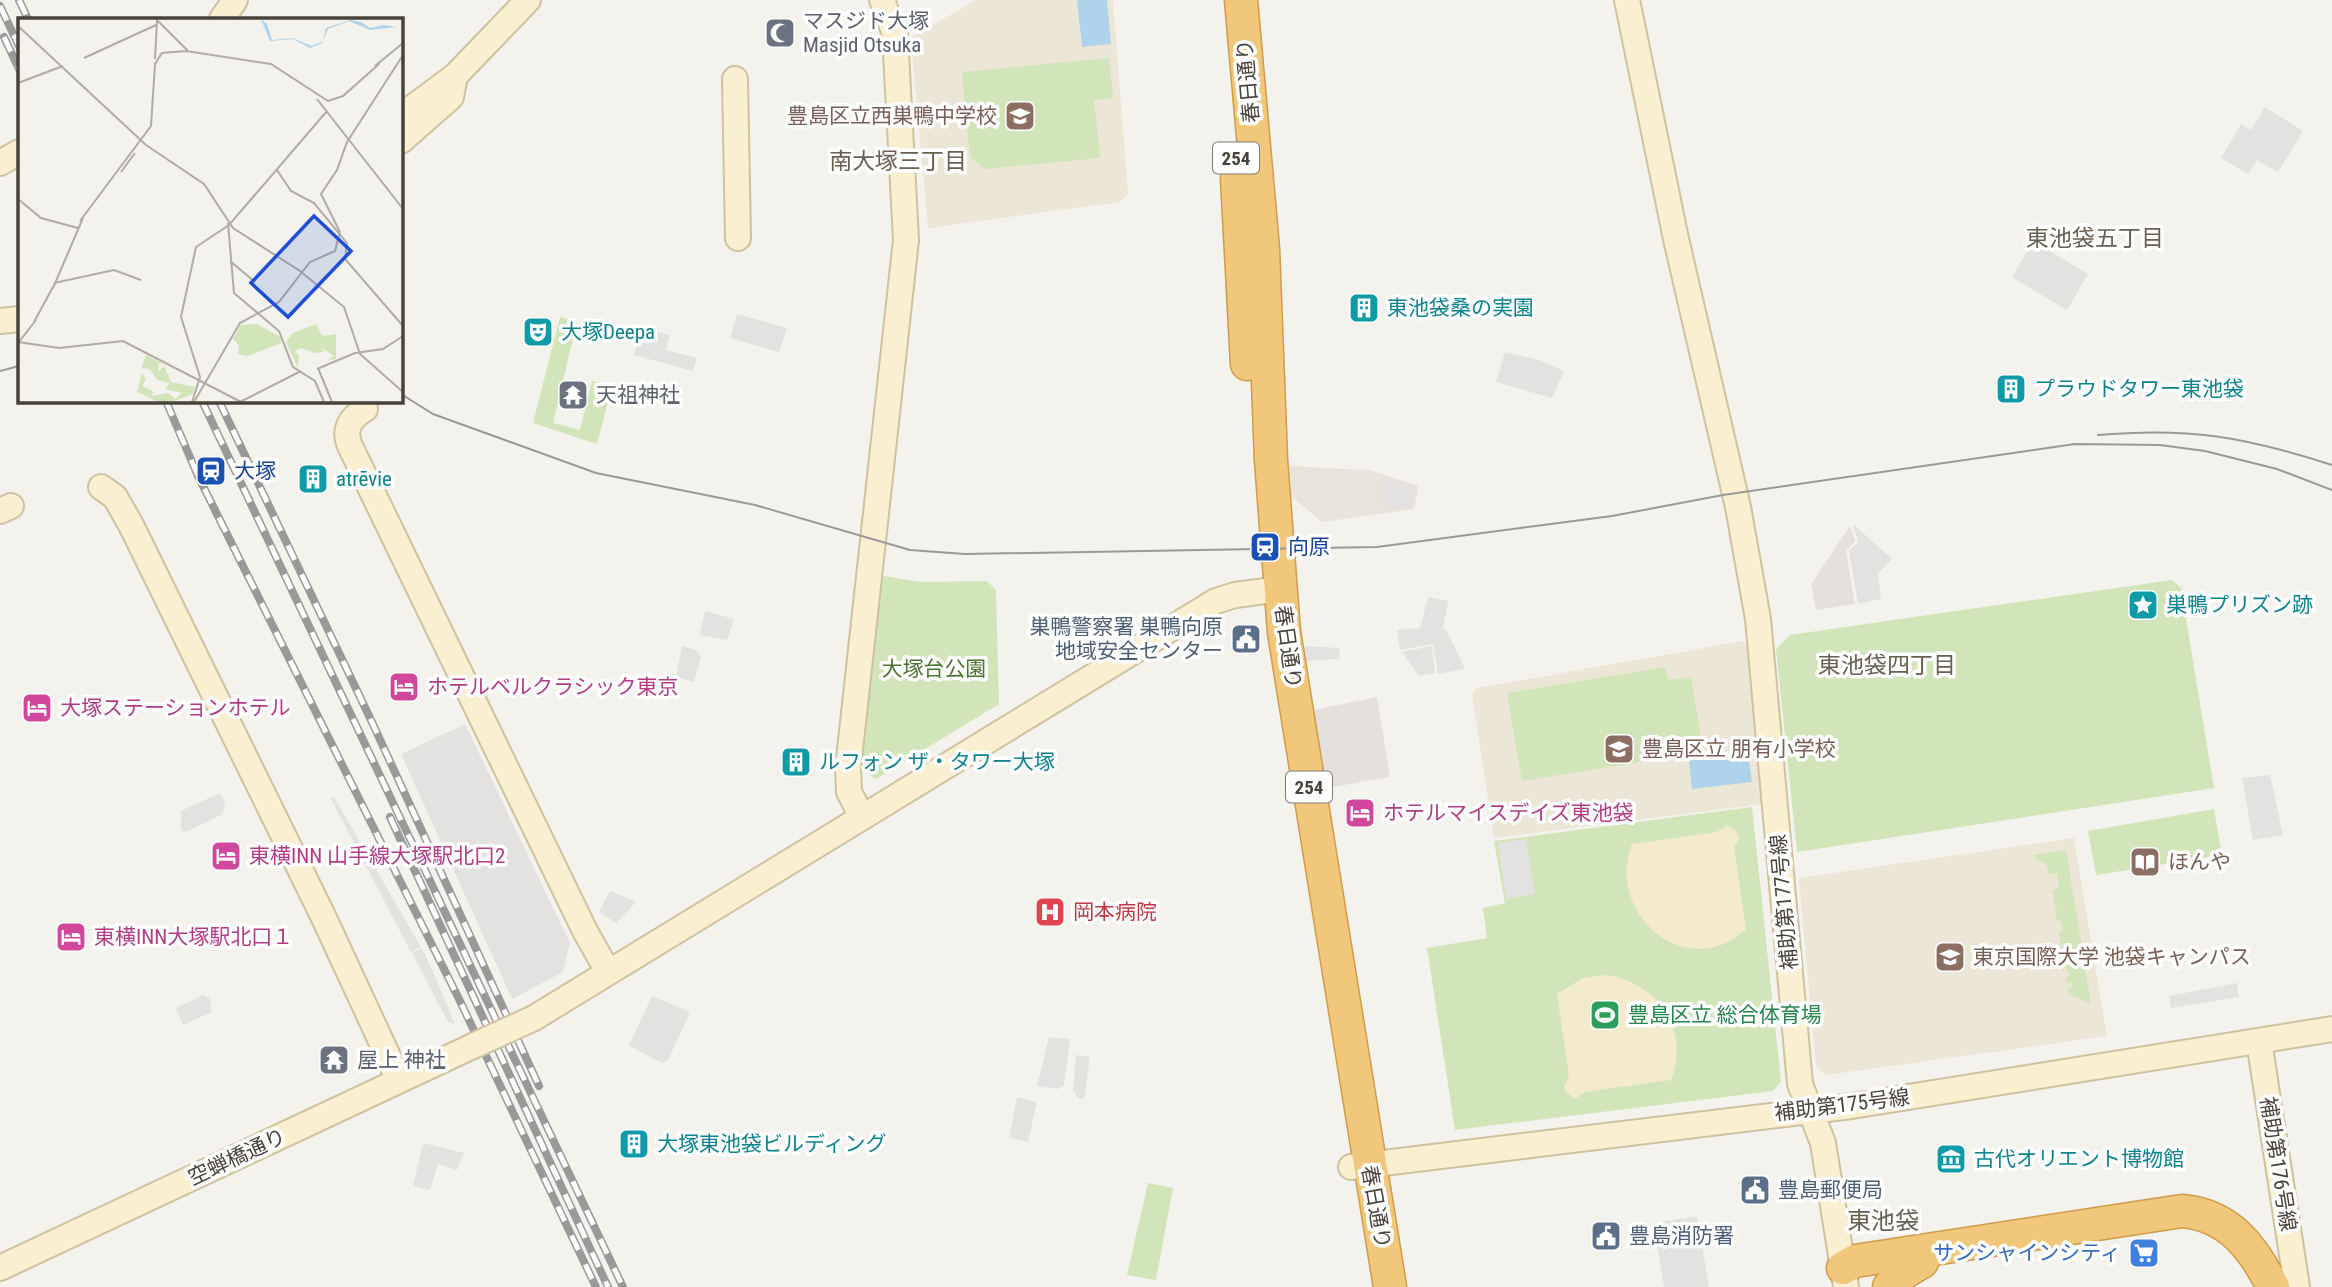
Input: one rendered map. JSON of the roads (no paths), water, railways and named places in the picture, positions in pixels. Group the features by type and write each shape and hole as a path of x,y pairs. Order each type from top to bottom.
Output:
{"highway":[{"name":"春日通り","path":"1226,0 1272,591 1360,1166 1371,1287"},
{"name":"春日通り","path":"1241,0 1263,249 1271,460 1272,591"},
{"name":"春日通り","path":"1360,1166 1390,1287"},
{"path":"1844,1277 1855,1261 2187,1218 2214,1218 2240,1235 2273,1287"},
{"path":"1844,1277 1858,1272 2135,1230 2187,1218 2235,1242 2251,1262 2262,1287"},
{"path":"1889,1287 1905,1272 1922,1262"}],"street":[{"path":"223,18 235,0"},
{"path":"402,115 455,76 528,0"},
{"path":"862,817 849,792 848,768 906,240 895,34 882,0"},
{"name":"補助第177号線","path":"1627,0 1676,239 1739,513 1761,643 1800,1084 1823,1143 1844,1277"},
{"path":"402,140 451,97 455,76"},
{"path":"735,79 738,238"},
{"path":"0,163 18,153"},
{"path":"0,321 18,319"},
{"path":"365,409 353,418 345,435 573,907 608,972"},
{"path":"101,487 115,497 131,525 324,918 399,1080"},
{"name":"空蝉橋通り","path":"0,1268 534,1018 1216,601 1235,595 1272,591"},
{"name":"補助第175号線","path":"1360,1166 1810,1111 2332,1029"},
{"name":"補助第176号線","path":"2259,1041 2297,1287"}],"water":[{"path":"1077,0 1107,0 1111,44 1082,47"},
{"path":"1748,753 1752,782 1692,789 1689,760"}],"tram line":[{"path":"0,371 18,366"},
{"path":"402,395 433,414 596,473 755,505 910,550 965,554 1377,547 1612,516 1723,495 2075,444 2160,445 2205,451 2277,469 2332,490"},
{"path":"2098,435 2161,432 2217,436 2272,447 2332,465"}],"railway":[{"path":"19,0 28,18"},
{"path":"0,6 18,44"},
{"path":"4,37 18,67"},
{"path":"166,402 198,476 459,999 596,1287"},
{"path":"202,402 623,1287"},
{"path":"219,402 371,720 539,1086"},
{"path":"390,817 608,1287"}],"place":[{"name":"マスジド大塚 Masjid Otsuka","path":"780,33"},
{"name":"豊島区立西巣鴨中学校","path":"1020,116"},
{"name":"東池袋桑の実園","path":"1364,308"},
{"name":"大塚Deepa","path":"538,332"},
{"name":"プラウドタワー東池袋","path":"2011,389"},
{"name":"天祖神社","path":"573,395"},
{"name":"大塚","path":"211,471"},
{"name":"atrēvie","path":"313,479"},
{"name":"向原","path":"1265,547"},
{"name":"巣鴨プリズン跡","path":"2143,605"},
{"name":"巣鴨警察署 巣鴨向原 地域安全センター","path":"1246,639"},
{"name":"ホテルベルクラシック東京","path":"404,687"},
{"name":"大塚ステーションホテル","path":"37,708"},
{"name":"豊島区立 朋有小学校","path":"1619,749"},
{"name":"ルフォン ザ・タワー大塚","path":"796,762"},
{"name":"ホテルマイスデイズ東池袋","path":"1360,813"},
{"name":"東横INN 山手線大塚駅北口2","path":"226,856"},
{"name":"ほんや","path":"2145,862"},
{"name":"岡本病院","path":"1050,912"},
{"name":"東横INN大塚駅北口１","path":"71,937"},
{"name":"東京国際大学 池袋キャンパス","path":"1950,957"},
{"name":"豊島区立 総合体育場","path":"1605,1015"},
{"name":"屋上 神社","path":"334,1060"},
{"name":"大塚東池袋ビルディング","path":"634,1144"},
{"name":"古代オリエント博物館","path":"1951,1159"},
{"name":"豊島郵便局","path":"1755,1190"},
{"name":"豊島消防署","path":"1606,1236"},
{"name":"サンシャインシティ","path":"2144,1253"}],"district":[{"name":"南大塚三丁目","path":"898,161"},
{"name":"東池袋五丁目","path":"2095,238"},
{"name":"東池袋四丁目","path":"1887,665"},
{"name":"東池袋","path":"1883,1221"}],"park label":[{"name":"大塚台公園","path":"934,669"}]}
